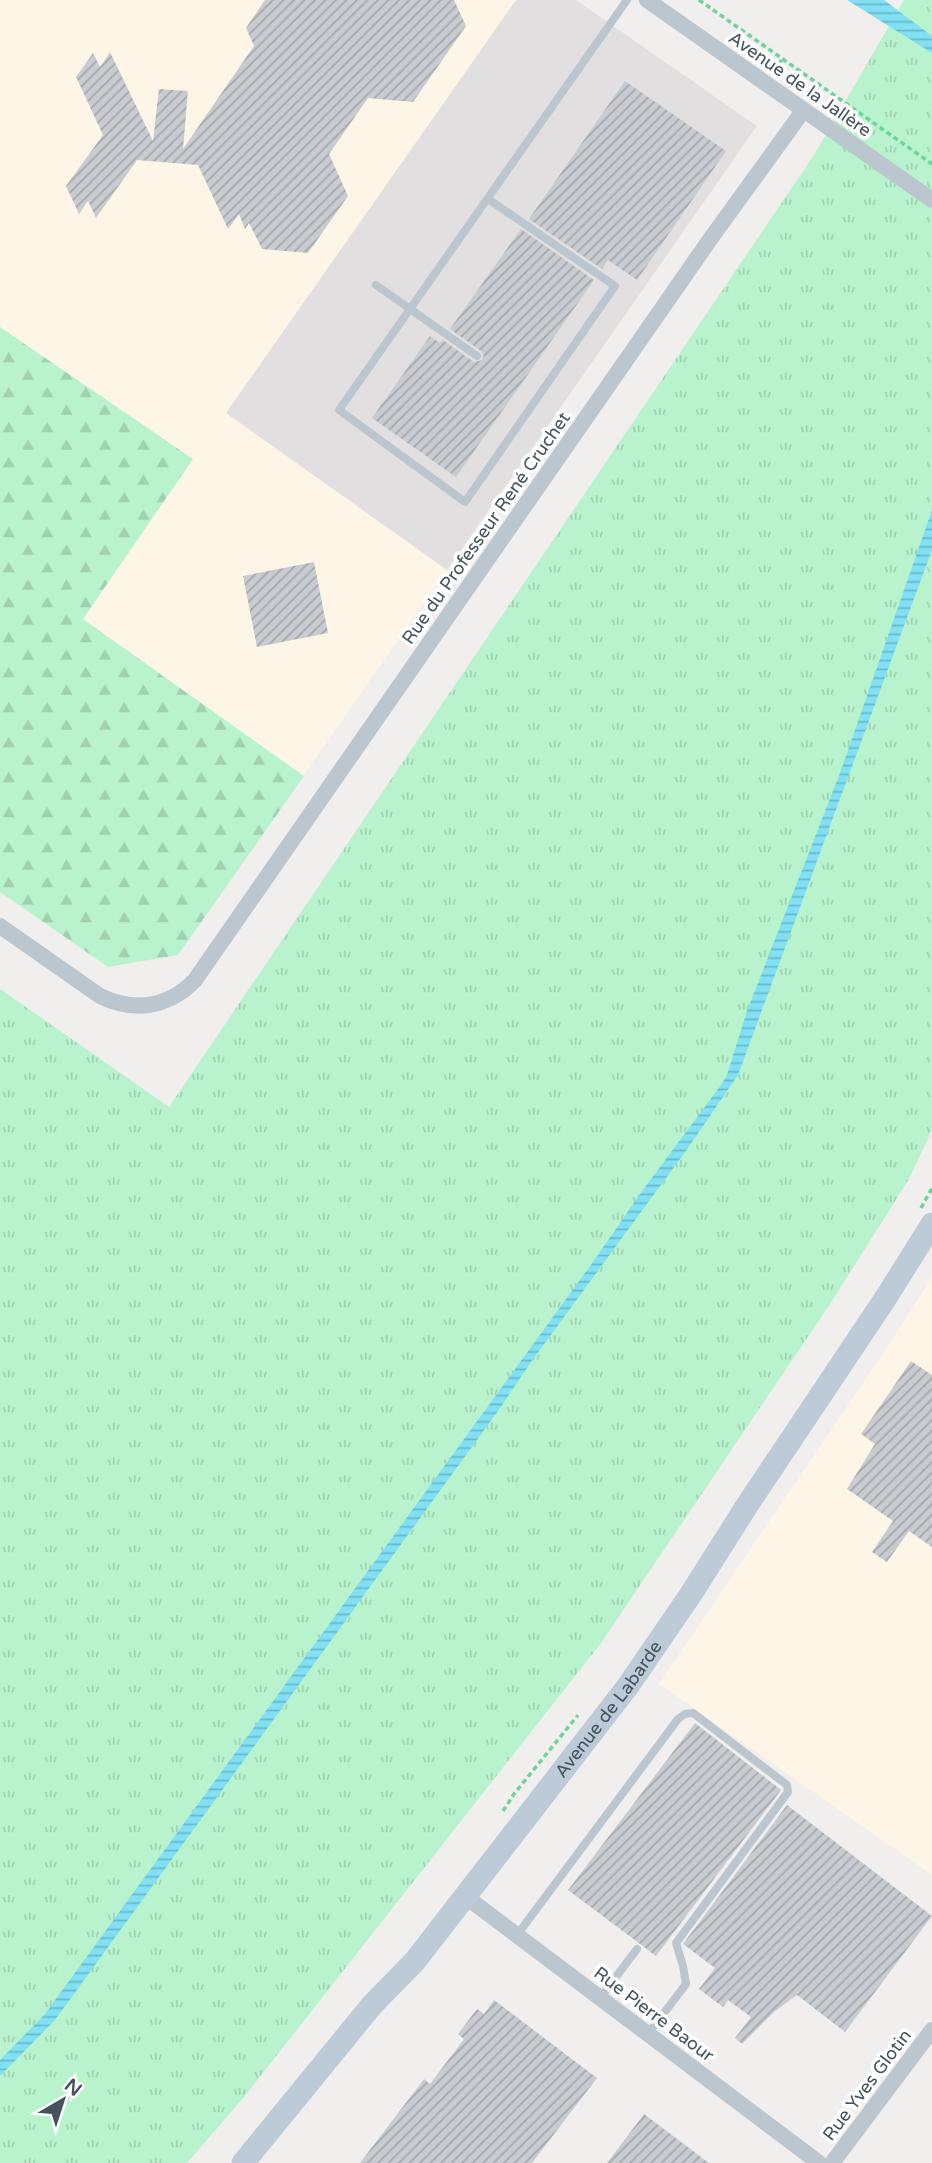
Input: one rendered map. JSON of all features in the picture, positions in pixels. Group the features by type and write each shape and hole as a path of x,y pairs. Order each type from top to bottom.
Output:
{"main road":[{"name":"Avenue de Labarde","path":"243,2163 372,2005 415,1961 628,1686 885,1299 924,1220"}],"street":[{"name":"Avenue de la Jallère","path":"647,0 932,200"},
{"name":"Rue du Professeur René Cruchet","path":"0,926 100,996 126,1006 152,1006 186,989 711,238 803,111"},
{"name":"Rue Pierre Baour","path":"465,1896 819,2163"},
{"name":"Rue Yves Glotin","path":"832,2163 932,2030"}],"lane":[{"path":"488,198 615,286 466,502 339,410 627,0"},
{"path":"376,285 477,356"},
{"path":"516,1935 678,1720 685,1714 693,1713 704,1721 787,1785 788,1792 676,1943 686,1984 648,2035"},
{"path":"600,1998 637,1950"}],"path":[{"path":"699,0 932,164"},
{"path":"924,1220 932,1188"},
{"path":"502,1813 514,1794 582,1711"}],"shaded area":[{"path":"0,0 576,0 757,126 178,955 108,967 0,892"},
{"path":"516,0 576,0 757,126 447,570 226,413"},
{"path":"932,1277 932,1875 659,1684"}],"green space":[{"path":"904,0 932,0 932,1130 909,1179 830,1304 601,1643 244,2097 187,2163 0,2163 0,989 169,1107 814,155"},
{"path":"0,327 193,459 83,619 304,776 178,955 108,967 0,892"}],"water":[{"path":"847,0 884,0 932,36 932,53"},
{"path":"932,510 932,550 738,1075 498,1411 55,2020 0,2076 0,2060 45,2014 727,1075 747,1011 840,773"}],"building":[{"path":"265,0 454,0 466,26 413,102 368,98 329,154 348,196 308,253 262,249 249,223 245,229 239,214 228,229 198,165 137,160 96,218 88,201 79,214 66,186 103,135 76,77 93,53 100,67 110,52 153,141 159,89 188,91 183,149 254,46 246,28"},
{"path":"625,81 726,151 637,280 608,260 602,269 529,219"},
{"path":"521,229 594,280 456,477 372,418 430,336 440,343 443,340 474,362 482,360 484,356 481,351 450,329"},
{"path":"314,562 328,633 257,647 243,576"},
{"path":"911,1361 932,1375 932,1547 909,1531 887,1562 872,1552 893,1521 847,1489 875,1444 861,1434"},
{"path":"695,1723 781,1790 656,1956 568,1890"},
{"path":"787,1805 932,1916 845,2032 797,1995 774,2012 742,2044 735,2038 751,2017 728,2000 723,2007 699,1989 715,1968 683,1944"},
{"path":"494,2000 597,2078 532,2163 360,2163 424,2079 430,2084 464,2039 458,2034 477,2009 484,2014"},
{"path":"644,2114 709,2163 607,2163"}]}
